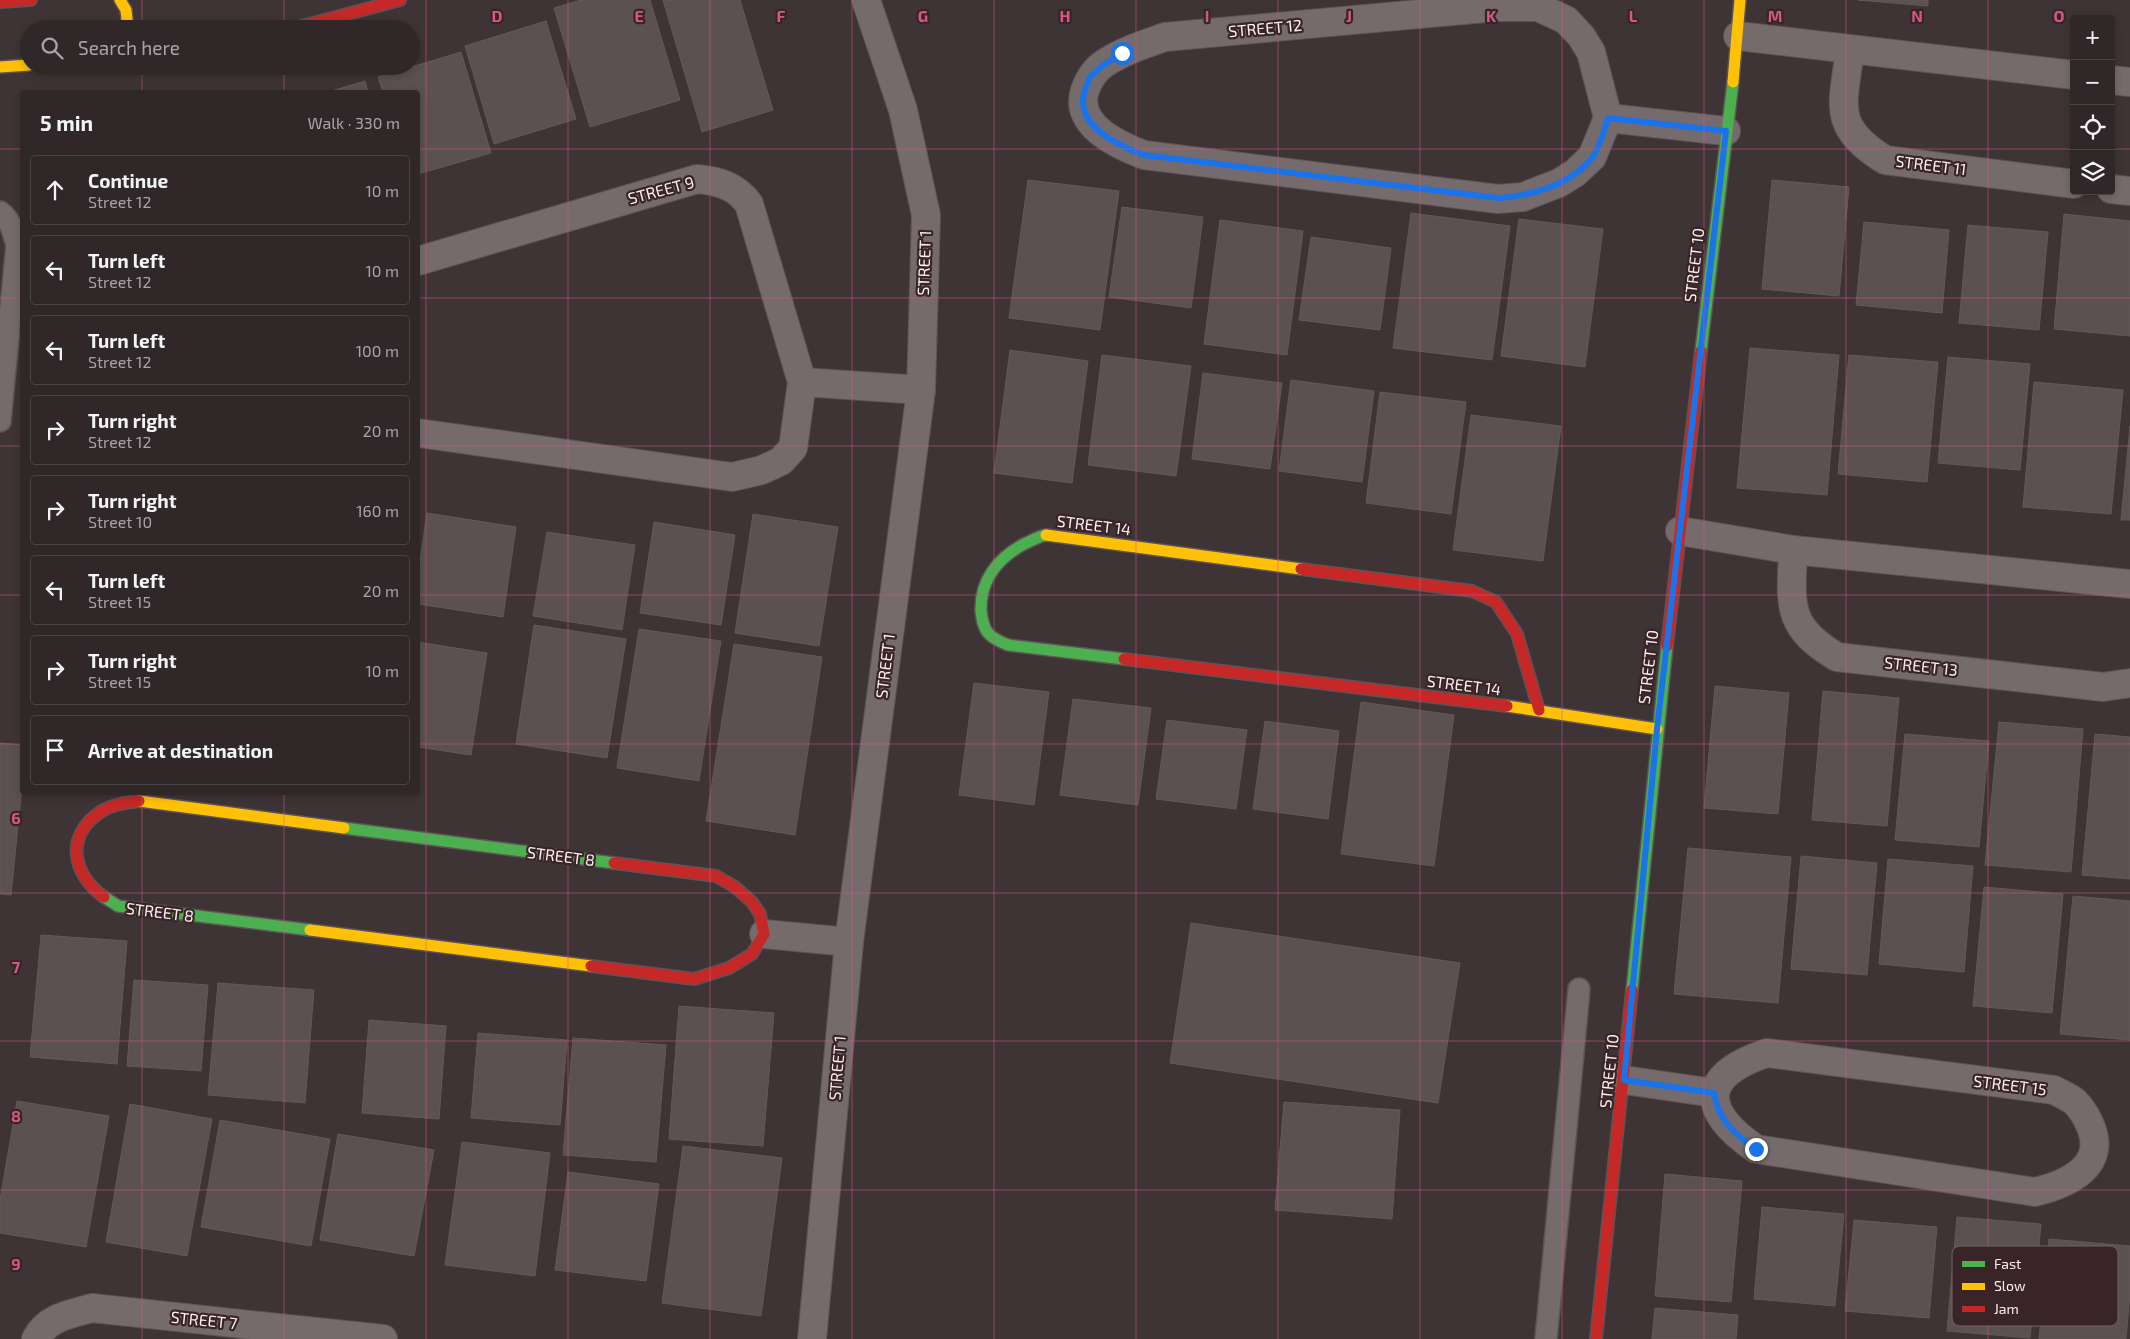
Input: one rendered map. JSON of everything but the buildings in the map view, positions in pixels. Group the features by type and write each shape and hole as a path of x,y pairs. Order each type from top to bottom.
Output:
{"street":[{"path":"0,2 31,0"},
{"path":"120,0 126,10 127,20"},
{"path":"325,20 400,0"},
{"name":"STREET 1","path":"812,1339 849,942 921,390 926,215 903,110 866,0"},
{"name":"STREET 10","path":"1596,1339 1624,1080 1657,729 1738,36 1740,0"},
{"name":"STREET 12","path":"1497,7 1538,7 1566,20 1581,36 1591,52 1608,118 1592,157 1575,173 1559,183 1523,197 1498,198 1144,155 1123,147 1102,134 1085,115 1083,96 1089,77 1104,64 1122,53 1166,37 1497,7"},
{"path":"1738,36 2070,75"},
{"name":"STREET 11","path":"1850,50 1842,110 1849,127 1860,142 1886,160 2070,183"},
{"path":"0,67 20,66"},
{"path":"2115,80 2130,82"},
{"path":"1608,118 1726,131"},
{"name":"STREET 9","path":"420,260 697,179 712,180 727,185 741,193 750,204 802,382 793,448 781,461 768,467 732,477 420,434"},
{"path":"2115,189 2130,191"},
{"path":"802,382 921,390"},
{"path":"1680,531 1793,550 2130,584"},
{"name":"STREET 14","path":"1539,710 1517,634 1496,602 1472,591 1043,535 1019,546 995,565 984,584 981,606 986,629 994,638 1008,645 1539,710 1657,729"},
{"name":"STREET 13","path":"1793,550 1792,602 1797,620 1808,636 1822,648 1837,657 2103,687 2130,683"},
{"name":"STREET 8","path":"139,801 716,876 732,885 748,899 760,914 764,934 752,954 729,968 694,979 118,906 98,893 83,877 77,861 76,841 86,824 112,806 139,801"},
{"path":"764,934 849,942"},
{"name":"STREET 15","path":"1767,1053 2054,1090 2075,1102 2087,1119 2094,1136 2094,1153 2087,1165 2075,1176 2057,1186 2035,1192 1756,1149 1737,1137 1724,1121 1716,1104 1714,1093 1721,1080 1732,1068 1748,1059 1767,1053"},
{"path":"1624,1080 1714,1093"},
{"name":"STREET 7","path":"36,1339 47,1324 66,1315 92,1308 383,1339"}],"lane":[{"path":"0,212 6,216 17,245 0,421"},
{"path":"1546,1339 1579,989"}],"traffic: fast":[{"path":"1701,351 1733,82"},
{"path":"1046,535 1024,544 1006,556 992,571 981,600 981,611 986,631 995,639 1008,645 1124,659"},
{"path":"1632,990 1667,646"},
{"path":"344,828 614,863"},
{"path":"104,897 118,906 310,930"}],"traffic: slow":[{"path":"120,0 126,10 127,20"},
{"path":"1733,82 1740,0"},
{"path":"0,67 20,66"},
{"path":"1046,535 1301,569"},
{"path":"1507,706 1657,729"},
{"path":"139,801 344,828"},
{"path":"310,930 591,966"}],"traffic: jam":[{"path":"0,2 31,0"},
{"path":"325,20 400,0"},
{"path":"1667,646 1701,351"},
{"path":"1301,569 1472,591 1496,602 1517,634 1539,710"},
{"path":"1124,659 1507,706"},
{"path":"104,897 93,888 79,866 77,843 82,831 102,811 115,805 139,801"},
{"path":"591,966 694,979 729,968 752,954 764,934 760,914 752,902 735,887 716,876 614,863"},
{"path":"1596,1339 1632,990"}],"route":[{"path":"1122,53 1104,64 1089,77 1083,96 1085,115 1102,134 1123,147 1144,155 1498,198 1523,197 1559,183 1575,173 1592,157 1608,118 1726,131 1657,729 1624,1080 1714,1093 1716,1104 1724,1121 1737,1137 1756,1149"}]}
